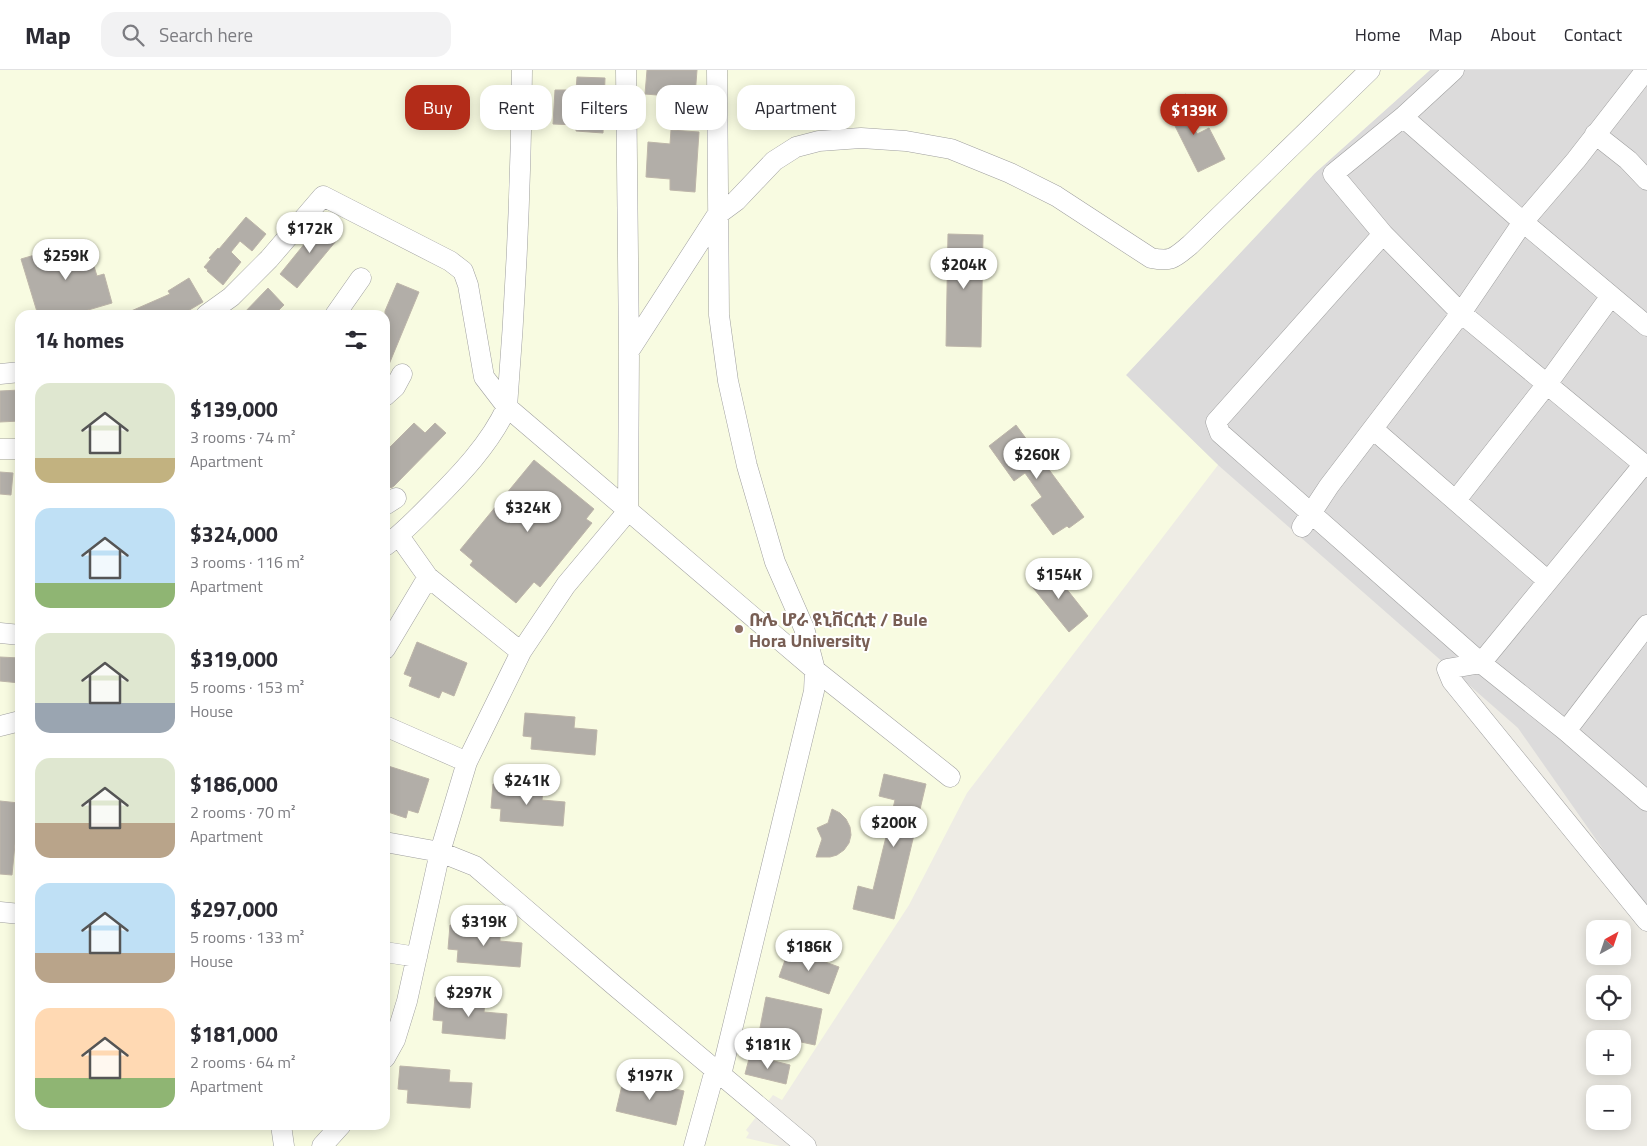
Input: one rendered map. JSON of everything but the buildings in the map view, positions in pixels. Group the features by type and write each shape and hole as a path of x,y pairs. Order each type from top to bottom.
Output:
{"street":[{"path":"521,652 428,577 392,541 462,473 500,423 507,406 521,179 522,70"},
{"path":"390,1049 395,1040 407,1001 440,852 467,762 521,652 566,585 628,511 629,351 626,70"},
{"path":"694,1146 718,1073 814,691 815,670 804,628 776,562 747,466 728,380 719,315 717,70"},
{"path":"629,351 717,215 736,201 774,161 796,147 819,141 862,138 906,141 951,149 1010,173 1056,196 1151,258 1164,260 1176,256 1190,245 1370,70"},
{"path":"1454,70 1403,117 1333,174 1383,234 1461,313 1645,466 1481,663 1447,668 1452,681 1647,920"},
{"path":"1307,520 1329,486 1461,313 1523,222 1576,160 1646,70"},
{"path":"1403,117 1523,222 1647,326"},
{"path":"1595,134 1628,160 1647,180"},
{"path":"213,310 231,297 269,259 323,196 450,261 463,271 468,285 484,377 507,406 815,670 950,777"},
{"path":"1383,234 1216,422 1220,433 1307,520 1646,798"},
{"path":"339,310 361,278"},
{"path":"1456,500 1547,384 1611,296"},
{"path":"0,374 15,372"},
{"path":"390,392 395,387 402,374"},
{"path":"1373,429 1548,581"},
{"path":"0,449 15,449"},
{"path":"390,640 428,577"},
{"path":"1566,731 1646,628"},
{"path":"0,633 15,634"},
{"path":"0,726 15,722"},
{"path":"390,728 467,762"},
{"path":"390,843 440,852 475,866 806,1146"},
{"path":"0,912 15,914"},
{"path":"390,953 417,956"},
{"path":"282,1130 284,1146"},
{"path":"322,1146 336,1130"}],"shaded area":[{"name":"ቡሌ ሆራ ዩኒቨርሲቲ / Bule Hora University","path":"0,70 1430,70 1315,173 1126,375 1218,465 967,793 909,905 782,1100 773,1095 746,1130 749,1133 746,1138 780,1146 0,1146"},
{"path":"1430,70 1647,70 1647,912 1518,728 1218,465 1125,376 1315,173"}],"place":[{"name":"ቡሌ ሆራ ዩኒቨርሲቲ / Bule Hora University","path":"739,629"}]}
